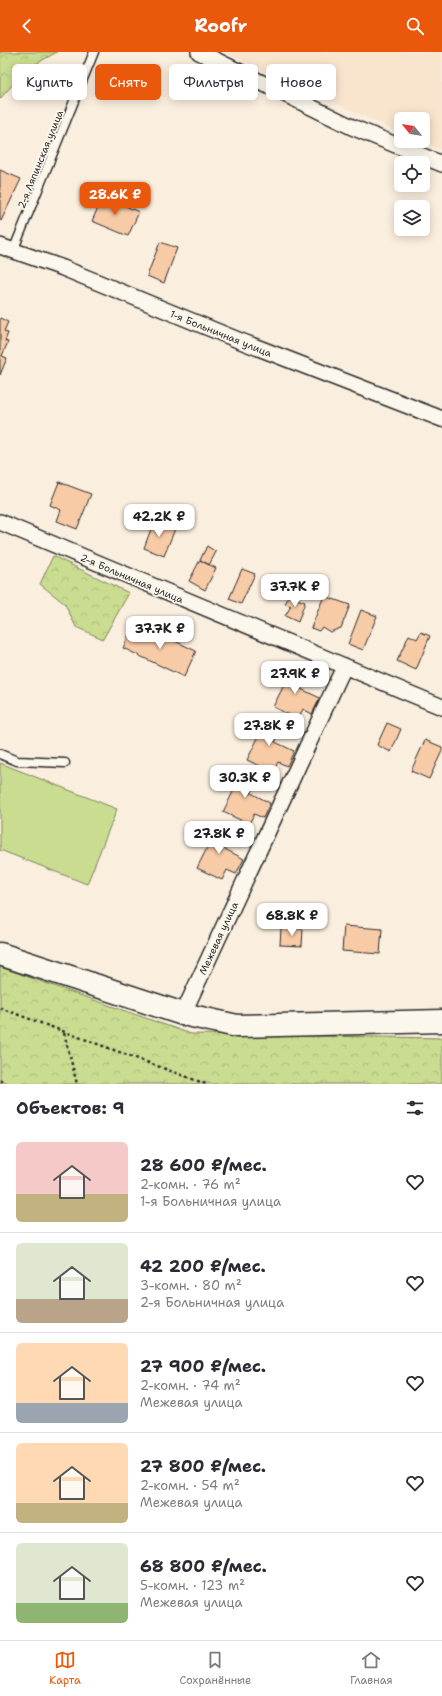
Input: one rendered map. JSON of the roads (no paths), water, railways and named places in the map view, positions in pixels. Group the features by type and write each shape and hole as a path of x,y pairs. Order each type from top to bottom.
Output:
{"street":[{"path":"199,52 352,127 442,164"},
{"name":"1-я Больничная улица","path":"7,248 63,268 238,340 442,419"},
{"name":"2-я Больничная улица","path":"0,522 442,707"},
{"name":"Межевая улица","path":"183,1014 344,667"},
{"path":"0,954 183,1014 237,1026 442,1021"}],"lane":[{"name":"2-я Ляпинская улица","path":"7,248 94,52"},
{"path":"0,754 17,761 65,763"}]}
